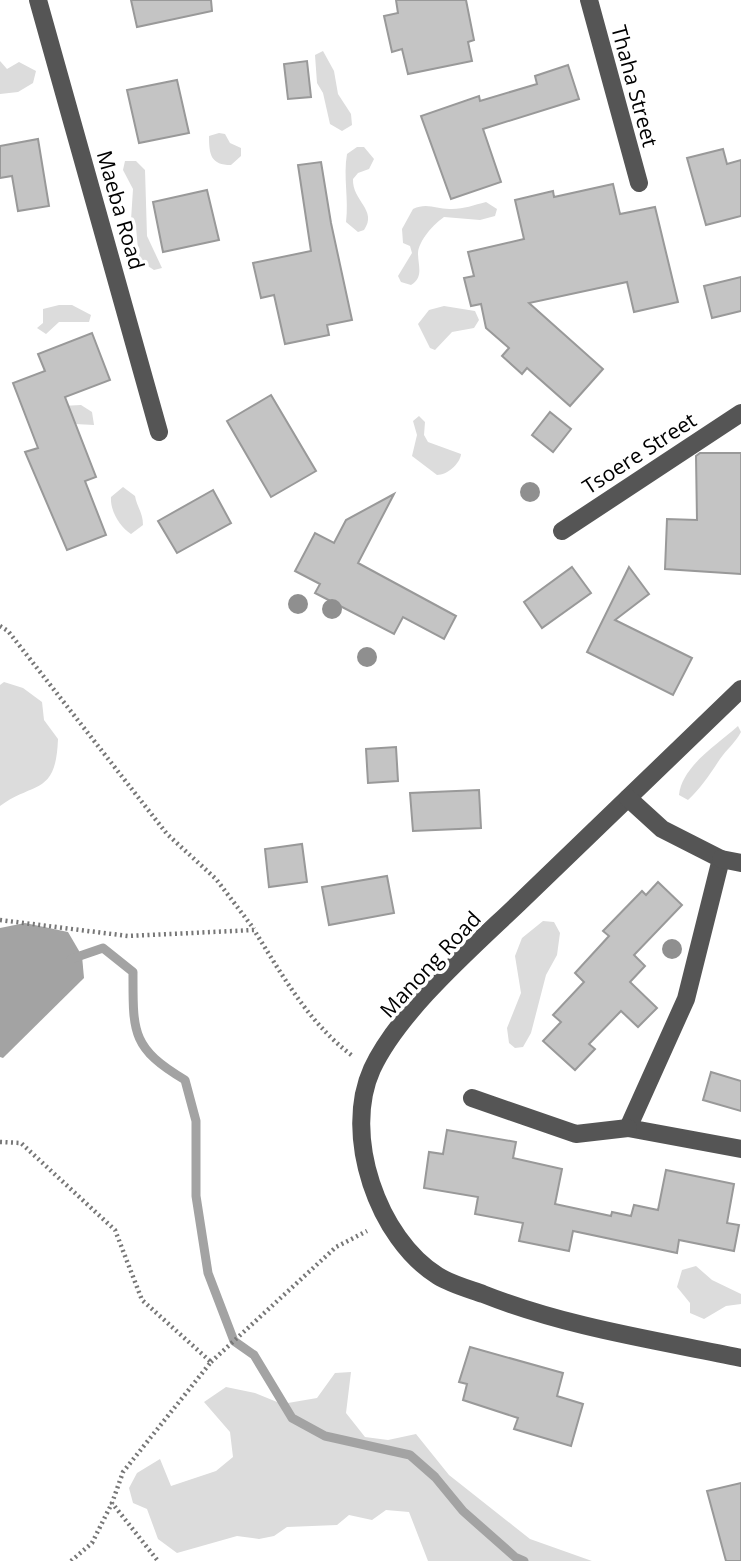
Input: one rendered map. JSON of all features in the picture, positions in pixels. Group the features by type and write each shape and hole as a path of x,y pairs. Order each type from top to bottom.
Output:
{"street":[{"name":"Maeba Road","path":"38,0 159,432"},
{"name":"Thaha Street","path":"589,0 639,183"},
{"name":"Tsoere Street","path":"562,531 741,413"},
{"name":"Manong Road","path":"741,689 418,1005 371,1070 361,1110 359,1137 366,1171 389,1220 412,1254 439,1277 504,1303 560,1321 741,1358"},
{"path":"628,798 662,829 721,859 741,863"},
{"path":"628,1128 686,999 721,859"},
{"path":"472,1098 576,1134 628,1128 741,1149"}],"path":[{"path":"0,626 8,631 167,834 216,879 327,1037 371,1070"},
{"path":"0,920 128,936 254,930"},
{"path":"0,1142 21,1143 115,1230 142,1300 211,1362"},
{"path":"71,1561 92,1543 112,1503 123,1472 211,1362 336,1247 389,1220"},
{"path":"112,1503 158,1561"}],"shaded area":[{"path":"323,51 334,71 338,94 351,114 352,125 342,131 330,124 323,93 317,83 315,55"},
{"path":"0,61 7,69 19,62 36,71 33,83 18,92 0,94"},
{"path":"225,134 230,143 241,148 241,156 231,165 224,165 212,158 209,136"},
{"path":"357,147 364,147 374,159 369,169 358,173 353,179 356,193 368,217 364,230 358,232 346,222 347,154"},
{"path":"125,161 136,161 145,170 147,236 162,268 154,270 139,260 136,227 131,220 133,189 123,170"},
{"path":"486,202 497,209 495,216 480,220 444,217 436,224 419,248 418,278 411,285 401,282 398,276 412,253 410,246 403,243 402,229 413,209 428,206 456,209"},
{"path":"72,305 91,315 89,322 59,322 46,334 37,328 43,323 43,309"},
{"path":"444,306 475,311 479,320 474,328 452,332 435,350 430,348 418,324 429,310"},
{"path":"81,405 92,412 94,425 75,424 61,406"},
{"path":"419,416 425,422 424,435 428,442 461,454 456,465 445,473 437,475 412,456 417,435 413,421"},
{"path":"123,487 135,496 143,521 143,525 131,534 116,518 112,508 111,497"},
{"path":"4,682 23,688 42,702 44,720 58,739 53,770 48,779 0,806 0,685"},
{"path":"738,726 741,732 739,736 697,791 688,800 679,795 682,784 694,765"},
{"path":"543,921 554,922 560,933 557,955 546,975 531,1033 523,1047 515,1048 509,1043 507,1028 521,993 515,956 522,938"},
{"path":"25,923 68,932 82,956 84,978 3,1058 0,1057 0,928"},
{"path":"696,1266 712,1280 741,1294 741,1304 726,1306 704,1319 690,1313 690,1303 677,1287 682,1270"},
{"path":"351,1372 346,1413 365,1437 388,1440 416,1434 449,1475 530,1539 592,1561 428,1561 409,1512 386,1510 372,1520 349,1515 337,1525 287,1527 274,1536 259,1539 237,1536 177,1553 158,1539 147,1509 133,1503 129,1488 137,1473 160,1459 171,1486 216,1471 233,1457 230,1432 204,1402 226,1387 255,1393 282,1404 317,1398 335,1373"}],"building":[{"path":"131,0 211,0 212,11 137,27"},
{"path":"396,0 466,0 474,40 468,42 472,61 408,74 402,49 392,52 384,16 398,13"},
{"path":"307,61 311,97 288,99 284,64"},
{"path":"568,65 579,99 483,129 501,182 451,199 421,116 479,96 480,101 537,84 535,76"},
{"path":"177,80 189,133 139,143 127,90"},
{"path":"38,139 49,206 18,211 12,176 0,178 0,146"},
{"path":"723,149 727,164 741,160 741,216 706,225 687,158"},
{"path":"321,162 352,320 327,325 329,335 285,344 274,295 261,298 253,263 311,251 298,165"},
{"path":"613,184 620,214 655,207 678,302 634,312 627,282 529,303 603,369 570,406 527,368 522,374 502,356 509,348 486,328 481,304 471,306 464,278 474,276 468,252 524,239 515,200 553,191 554,197"},
{"path":"207,190 219,240 163,252 153,202"},
{"path":"741,277 741,311 712,318 704,286"},
{"path":"92,333 110,380 65,397 96,477 85,481 106,535 67,550 25,452 38,448 13,383 45,371 38,354"},
{"path":"271,395 316,471 271,497 227,421"},
{"path":"550,412 571,429 553,452 532,435"},
{"path":"700,453 741,453 741,574 665,569 667,519 697,520 696,456"},
{"path":"213,490 231,523 177,553 158,521"},
{"path":"394,494 358,563 456,616 444,639 403,617 394,634 315,593 320,584 295,571 315,533 334,543 346,520"},
{"path":"572,567 591,593 542,628 524,602"},
{"path":"629,567 649,594 615,620 692,658 673,695 587,652"},
{"path":"396,747 398,781 368,783 366,749"},
{"path":"479,790 481,828 413,831 410,793"},
{"path":"302,844 307,882 269,887 265,849"},
{"path":"387,876 394,913 329,925 322,887"},
{"path":"658,882 682,905 634,955 645,966 630,982 657,1008 638,1027 621,1011 589,1044 595,1049 575,1070 543,1041 561,1022 553,1015 584,982 575,973 609,936 603,931 642,891 646,895"},
{"path":"711,1072 741,1081 741,1111 703,1100"},
{"path":"447,1130 516,1142 513,1158 562,1169 555,1204 611,1216 612,1212 631,1216 634,1205 658,1210 666,1170 734,1184 727,1223 739,1225 734,1251 679,1240 677,1253 573,1231 569,1251 519,1241 523,1223 475,1214 478,1197 424,1188 429,1152 443,1154"},
{"path":"470,1347 563,1373 557,1396 583,1404 571,1446 514,1429 518,1418 463,1400 467,1384 459,1382"},
{"path":"741,1483 741,1561 726,1561 707,1491"}],"waterway":[{"path":"71,959 103,948 133,972 135,1024 139,1036 154,1058 185,1080 196,1121 196,1196 208,1273 234,1341 254,1355 292,1418 325,1436 410,1455 435,1477 463,1511 515,1557 524,1561"}]}
